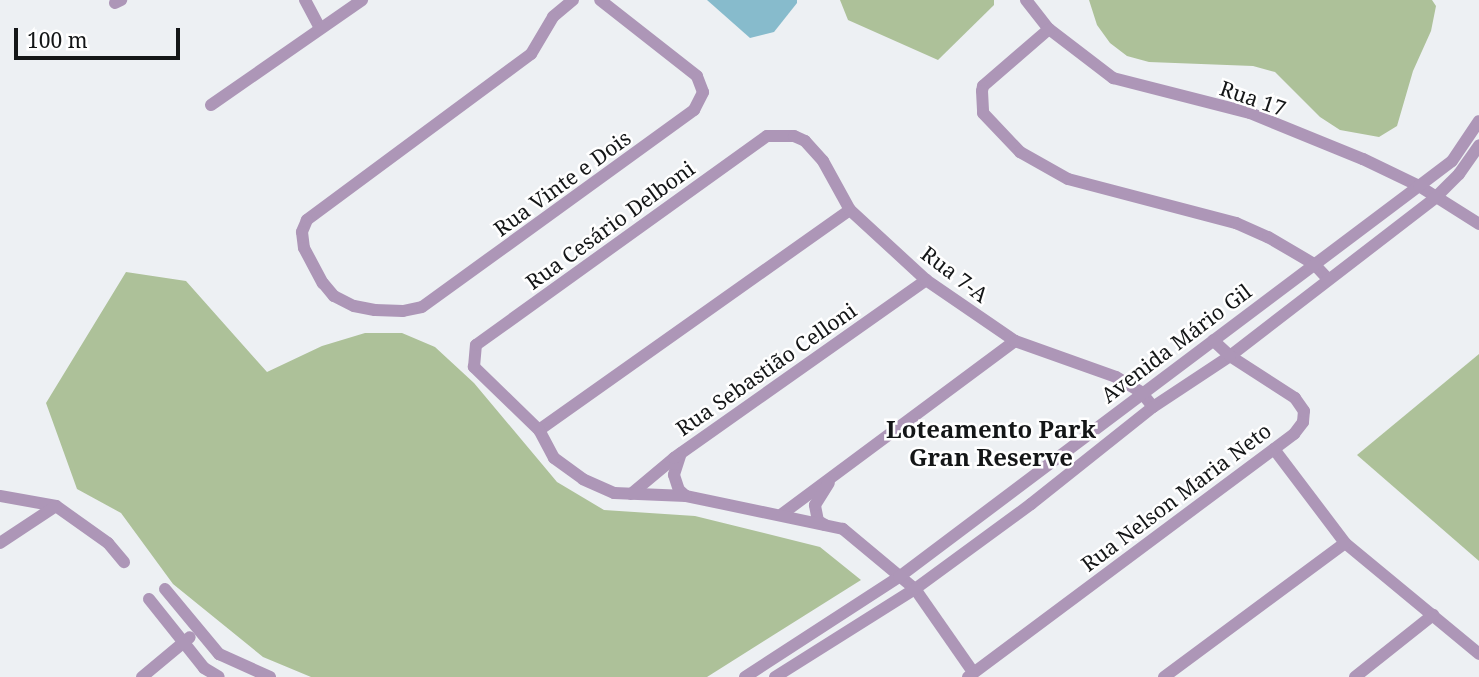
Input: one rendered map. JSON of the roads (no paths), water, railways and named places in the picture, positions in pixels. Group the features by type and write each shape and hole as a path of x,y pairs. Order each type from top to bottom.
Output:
{"street":[{"path":"305,0 320,28"},
{"path":"211,105 362,0"},
{"name":"Rua Vinte e Dois","path":"573,0 553,18 531,54 316,211 303,226 304,248 323,283 334,296 354,306 375,310 403,311 422,307 685,118 702,97 697,76 600,0"},
{"name":"Rua 17","path":"1027,0 1049,29 1113,78 1250,113 1363,159 1419,186 1479,224"},
{"path":"1049,29 983,86 984,113 1020,152 1068,179 1236,223 1268,237 1314,264 1327,278"},
{"name":"Avenida Mário Gil","path":"745,677 899,577 1419,186 1452,161 1479,121"},
{"name":"Rua 7-A","path":"767,136 794,136 805,141 823,161 850,211 926,280 1015,341 1116,377 1141,393 1153,407"},
{"name":"Rua Cesário Delboni","path":"539,430 474,367 476,345 767,136"},
{"name":"Avenida Mário Gil","path":"775,677 915,589 1031,504 1153,407 1230,356 1327,278 1435,198 1459,174 1479,145"},
{"path":"850,211 539,430 554,458 583,479 614,493 686,496 782,514 852,534 915,589 970,675"},
{"name":"Rua Sebastião Celloni","path":"631,494 681,453 926,280"},
{"name":"Rua Nelson Maria Neto","path":"970,675 1294,434 1303,422 1304,411 1295,398 1230,356 1213,340"},
{"path":"782,514 1015,341"},
{"path":"1274,449 1345,543 1479,654"},
{"path":"681,453 674,475 679,490 686,496"},
{"path":"825,525 818,521 815,505 835,474"},
{"path":"1017,487 1031,504"},
{"path":"0,496 56,506 108,543 124,562"},
{"path":"0,543 56,506"},
{"path":"1164,677 1345,543"},
{"path":"165,589 228,661 270,677"},
{"path":"149,599 204,668 219,677"},
{"path":"1355,677 1433,615"},
{"path":"142,677 199,631"},
{"path":"780,655 789,669"}],"water":[{"path":"707,0 797,0 797,3 774,32 750,38"}],"district":[{"name":"Loteamento Park Gran Reserve","path":"991,443"}]}
